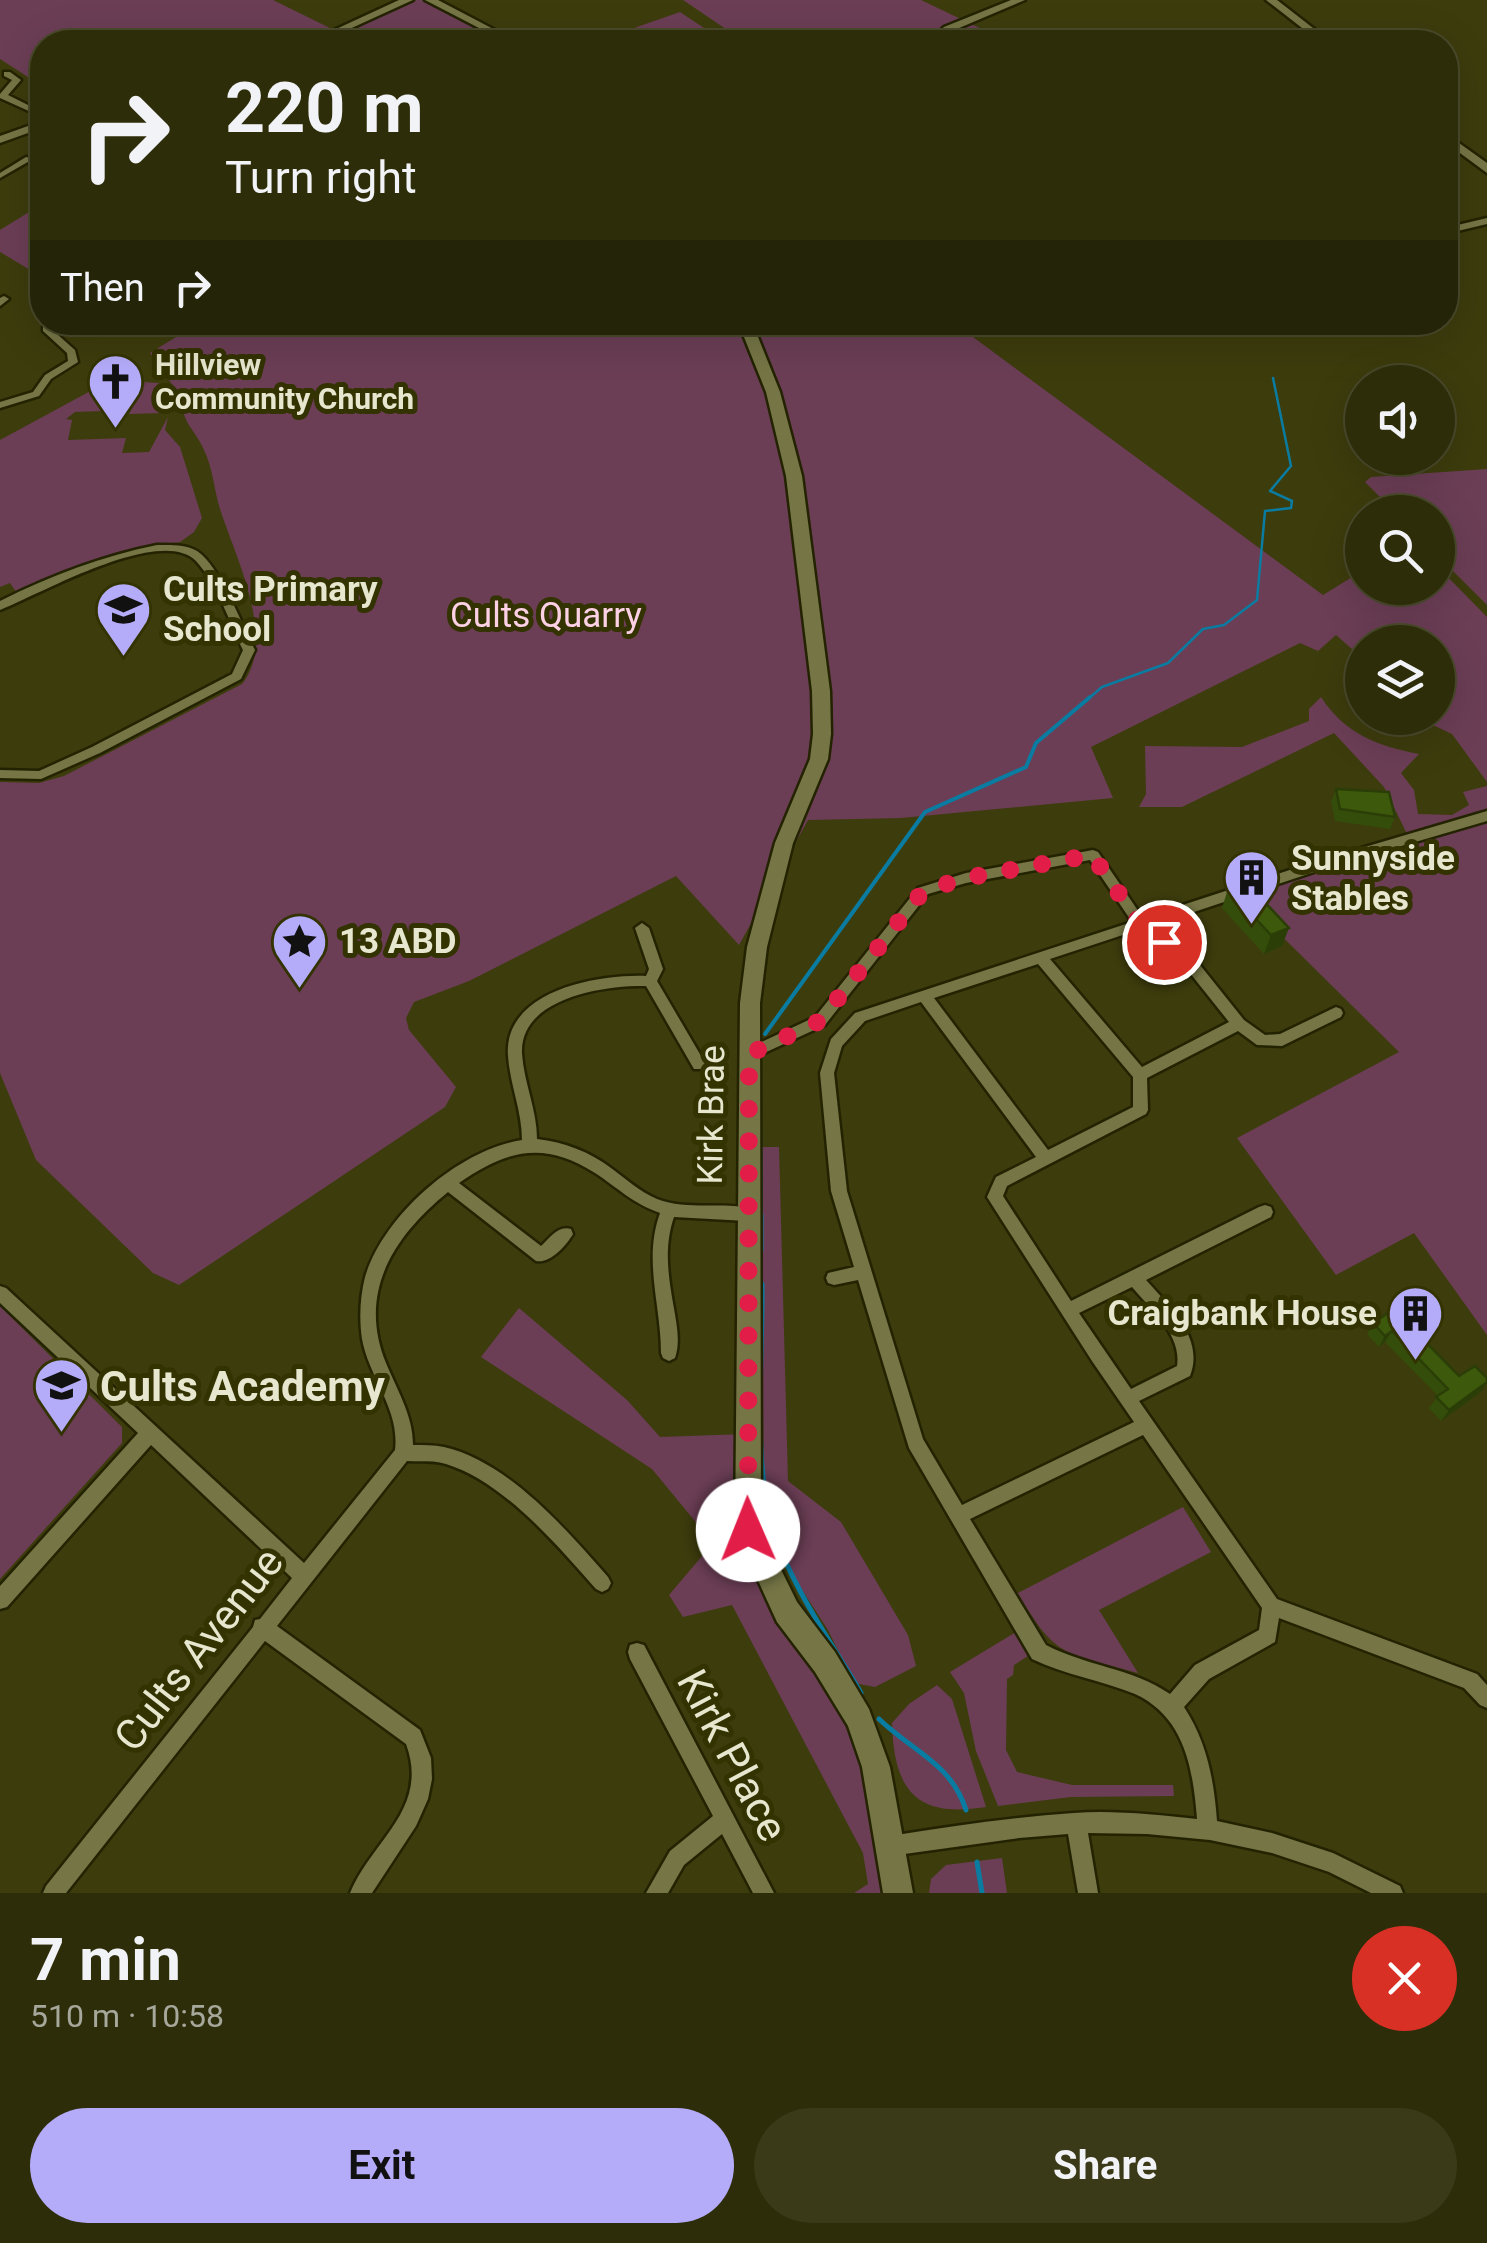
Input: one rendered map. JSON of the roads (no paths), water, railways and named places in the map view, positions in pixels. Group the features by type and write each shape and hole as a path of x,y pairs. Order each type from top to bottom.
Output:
{"street":[{"path":"340,30 408,0"},
{"path":"430,0 489,30"},
{"path":"946,30 1020,0"},
{"path":"1271,0 1310,30"},
{"path":"7,74 16,80 3,96 30,109"},
{"path":"0,140 30,129"},
{"path":"1458,146 1487,169"},
{"path":"0,176 26,162 30,165"},
{"path":"1458,228 1487,221"},
{"path":"38,342 46,335"},
{"path":"0,404 36,394 48,377 74,362 75,356 53,335"},
{"name":"Kirk Brae","path":"750,335 774,392 794,476 821,691 822,734 819,759 784,843 757,947 749,1054 748,1530 787,1612 859,1719 876,1767 898,1893"},
{"path":"0,606 34,588 139,550 183,547 198,558 249,650 237,676 96,750 41,776 0,774"},
{"path":"1208,1830 1204,1772 1198,1749 1171,1708 1145,1689 1064,1666 1040,1652 916,1442 836,1176 827,1084 832,1052 860,1017 1352,854 1487,816"},
{"path":"749,1054 820,1021 923,891 966,878 1092,855 1141,925 1187,959 1239,1024 1262,1041 1282,1040 1336,1013"},
{"path":"642,928 656,969 650,982"},
{"path":"1041,958 1140,1076 1141,1110 1001,1182 995,1198 1127,1399 1271,1606 1470,1682 1487,1698"},
{"path":"530,1146 528,1095 514,1052 524,1022 536,1008 562,995 626,979 650,982"},
{"path":"650,982 696,1060 710,1048"},
{"path":"924,996 1046,1158"},
{"path":"1140,1076 1239,1024"},
{"path":"602,1583 530,1509 489,1479 447,1456 403,1453 406,1432 373,1350 368,1322 372,1284 394,1236 411,1213 484,1156 530,1146 577,1154 644,1201 669,1210 747,1214"},
{"path":"447,1182 542,1256 565,1234"},
{"path":"669,1210 656,1254 671,1327 669,1353"},
{"path":"1069,1310 1265,1212"},
{"path":"834,1278 863,1272"},
{"path":"1127,1399 1184,1371 1188,1361 1188,1350 1181,1338 1135,1278"},
{"path":"0,1292 304,1576"},
{"path":"958,1516 1146,1425"},
{"path":"0,1600 149,1434"},
{"name":"Cults Avenue","path":"53,1893 403,1453"},
{"path":"1171,1708 1202,1672 1268,1635 1271,1606"},
{"path":"262,1627 412,1738 423,1757 424,1783 415,1808 360,1893"},
{"name":"Kirk Place","path":"636,1652 764,1893"},
{"path":"656,1893 677,1858 724,1820"},
{"path":"890,1846 997,1828 1128,1820 1208,1830 1312,1856 1393,1893"},
{"path":"1076,1822 1088,1893"}],"waterway":[{"path":"1087,700 1102,687 1168,663 1203,629 1224,625 1257,600 1265,511 1291,508 1292,501 1270,491 1291,466 1273,378"},
{"path":"765,1034 925,812 1026,767 1036,743 1090,697"},
{"path":"760,1117 761,1217"},
{"path":"761,1217 761,1250"},
{"path":"762,1284 762,1467 771,1523 799,1589 861,1693"},
{"path":"879,1719 941,1769 966,1810"},
{"path":"977,1862 982,1893"}],"place":[{"name":"Hillview Community Church","path":"116,431"},
{"name":"Cults Primary School","path":"124,658"},
{"name":"Sunnyside Stables","path":"1252,927"},
{"name":"13 ABD","path":"300,990"},
{"name":"Craigbank House","path":"1416,1362"},
{"name":"Cults Academy","path":"61,1435"}],"park label":[{"name":"Cults Quarry","path":"546,615"}]}
